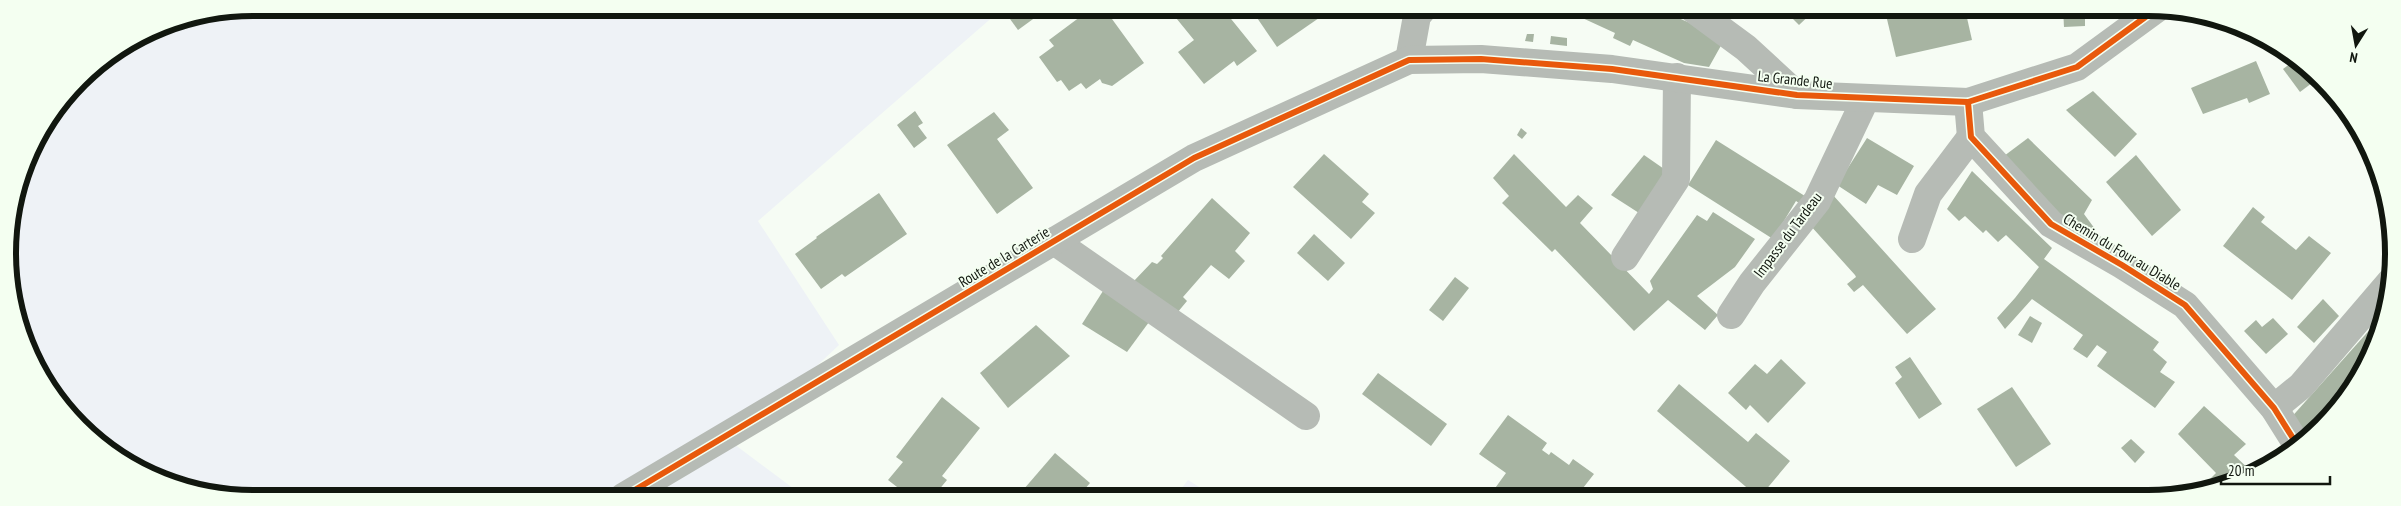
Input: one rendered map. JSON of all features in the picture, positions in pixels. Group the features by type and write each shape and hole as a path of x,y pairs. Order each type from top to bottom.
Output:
{"street":[{"path":"1409,60 1417,16"},
{"path":"1702,16 1746,48 1798,95"},
{"name":"La Grande Rue","path":"1409,60 1481,59 1612,69 1798,95 1968,102 2076,67 2146,16"},
{"name":"Route de la Carterie","path":"635,490 1194,158 1409,60"},
{"path":"1625,257 1676,179 1677,77"},
{"name":"Impasse du Tardeau","path":"1731,315 1752,284 1817,200 1866,98"},
{"path":"1912,239 1928,194 1971,137 1968,102"},
{"name":"Chemin du Four au Diable","path":"1971,137 2051,224 2122,265 2185,305 2274,408 2294,440"},
{"path":"1054,242 1306,416"},
{"path":"2274,408 2301,386 2381,292"}],"shaded area":[{"path":"253,16 994,16 758,221 839,345 734,444 796,490 253,490 222,488 192,482 162,472 121,450 97,431 75,409 56,385 34,344 24,314 18,284 16,253 18,222 24,192 34,162 56,121 65,109 109,65 121,56 162,34 192,24 222,18"},
{"path":"1188,480 1204,490 1180,490"}],"building":[{"path":"1008,16 1037,16 1018,30"},
{"path":"1081,16 1110,16 1144,63 1112,86 1102,83 1100,79 1086,89 1081,83 1069,91 1061,80 1057,82 1039,57 1054,46 1049,40"},
{"path":"1174,16 1229,16 1257,51 1237,66 1234,61 1204,84 1178,52 1194,40"},
{"path":"1256,16 1322,16 1277,47"},
{"path":"1578,16 1674,16 1699,27 1723,42 1709,67 1684,63 1633,40 1630,46 1613,38 1615,33"},
{"path":"1790,16 1809,16 1799,25"},
{"path":"1886,16 1967,16 1972,40 1896,57"},
{"path":"2063,16 2085,16 2085,26 2064,27"},
{"path":"1527,34 1534,34 1533,42 1525,41"},
{"path":"1551,36 1567,38 1567,46 1550,44"},
{"path":"2256,61 2270,94 2249,103 2247,98 2203,114 2191,88"},
{"path":"2290,64 2312,83 2300,92 2283,69"},
{"path":"2093,91 2137,134 2115,157 2066,110"},
{"path":"915,111 923,123 918,126 927,138 914,148 897,125"},
{"path":"994,112 1009,130 997,139 1033,188 997,214 947,145"},
{"path":"1521,128 1527,133 1522,139 1517,135"},
{"path":"1867,138 1914,166 1897,195 1878,185 1866,204 1837,185"},
{"path":"2028,138 2092,200 2084,214 2095,229 2086,238 2000,159"},
{"path":"1716,140 1808,198 1803,206 1796,201 1773,239 1688,185"},
{"path":"1324,154 1369,194 1362,202 1375,213 1351,239 1293,187"},
{"path":"1514,154 1566,207 1578,195 1593,208 1580,223 1649,294 1653,289 1650,281 1697,215 1707,221 1713,212 1755,239 1735,267 1697,296 1718,315 1705,330 1668,300 1634,331 1555,249 1552,252 1502,203 1509,196 1493,178"},
{"path":"1644,155 1667,171 1639,213 1611,195"},
{"path":"2136,155 2181,210 2152,236 2106,182"},
{"path":"1972,171 2052,248 2044,259 2159,342 2153,350 2167,362 2160,372 2175,382 2155,408 2097,366 2107,352 2097,345 2087,358 2073,349 2083,335 2032,299 2005,329 1997,318 2039,267 2006,235 1998,242 1986,230 1983,233 1965,216 1959,221 1947,209"},
{"path":"879,193 907,234 845,277 842,274 821,289 795,254"},
{"path":"1832,194 1936,309 1907,334 1863,285 1854,292 1847,284 1856,277 1855,275 1810,225"},
{"path":"1212,198 1250,233 1235,251 1245,261 1229,279 1211,265 1183,297 1187,301 1177,313 1133,282 1152,262 1157,264 1163,258 1161,256"},
{"path":"2253,207 2265,217 2261,222 2296,250 2309,236 2331,253 2292,300 2223,246"},
{"path":"1314,234 1345,263 1328,281 1297,253"},
{"path":"1455,277 1469,288 1443,321 1429,310"},
{"path":"1103,291 1149,322 1127,352 1082,324"},
{"path":"2323,299 2339,316 2314,343 2297,327"},
{"path":"2030,316 2042,323 2032,343 2018,335"},
{"path":"2273,318 2288,334 2266,354 2244,331 2256,320 2262,327"},
{"path":"1036,325 1070,356 1008,408 980,373"},
{"path":"2373,326 2367,344 2353,371 2345,385 2326,409 2302,432 2288,421"},
{"path":"1910,357 1942,404 1919,419 1895,383 1902,377 1895,367"},
{"path":"1781,359 1806,383 1768,423 1750,405 1746,410 1728,393 1755,364 1767,374"},
{"path":"1378,373 1447,424 1431,446 1362,394"},
{"path":"1679,384 1748,442 1756,433 1790,461 1766,490 1750,490 1657,411"},
{"path":"2012,387 2051,444 2016,467 1977,409"},
{"path":"942,397 980,428 942,476 947,480 939,490 901,490 888,480 903,462 896,457"},
{"path":"2204,406 2246,444 2234,455 2247,468 2206,482 2216,473 2178,434"},
{"path":"1508,415 1547,443 1542,450 1549,455 1551,452 1569,465 1573,459 1594,474 1581,490 1494,490 1506,473 1479,454"},
{"path":"2131,439 2145,452 2135,463 2121,448"},
{"path":"1055,453 1090,483 1084,490 1023,490"}],"cycle path":[{"path":"635,490 1194,158 1409,60 1481,59 1612,69 1797,95 1968,102 2077,67 2147,16"},
{"path":"1968,102 1971,137 2051,224 2122,265 2185,305 2274,408 2294,440"}]}
